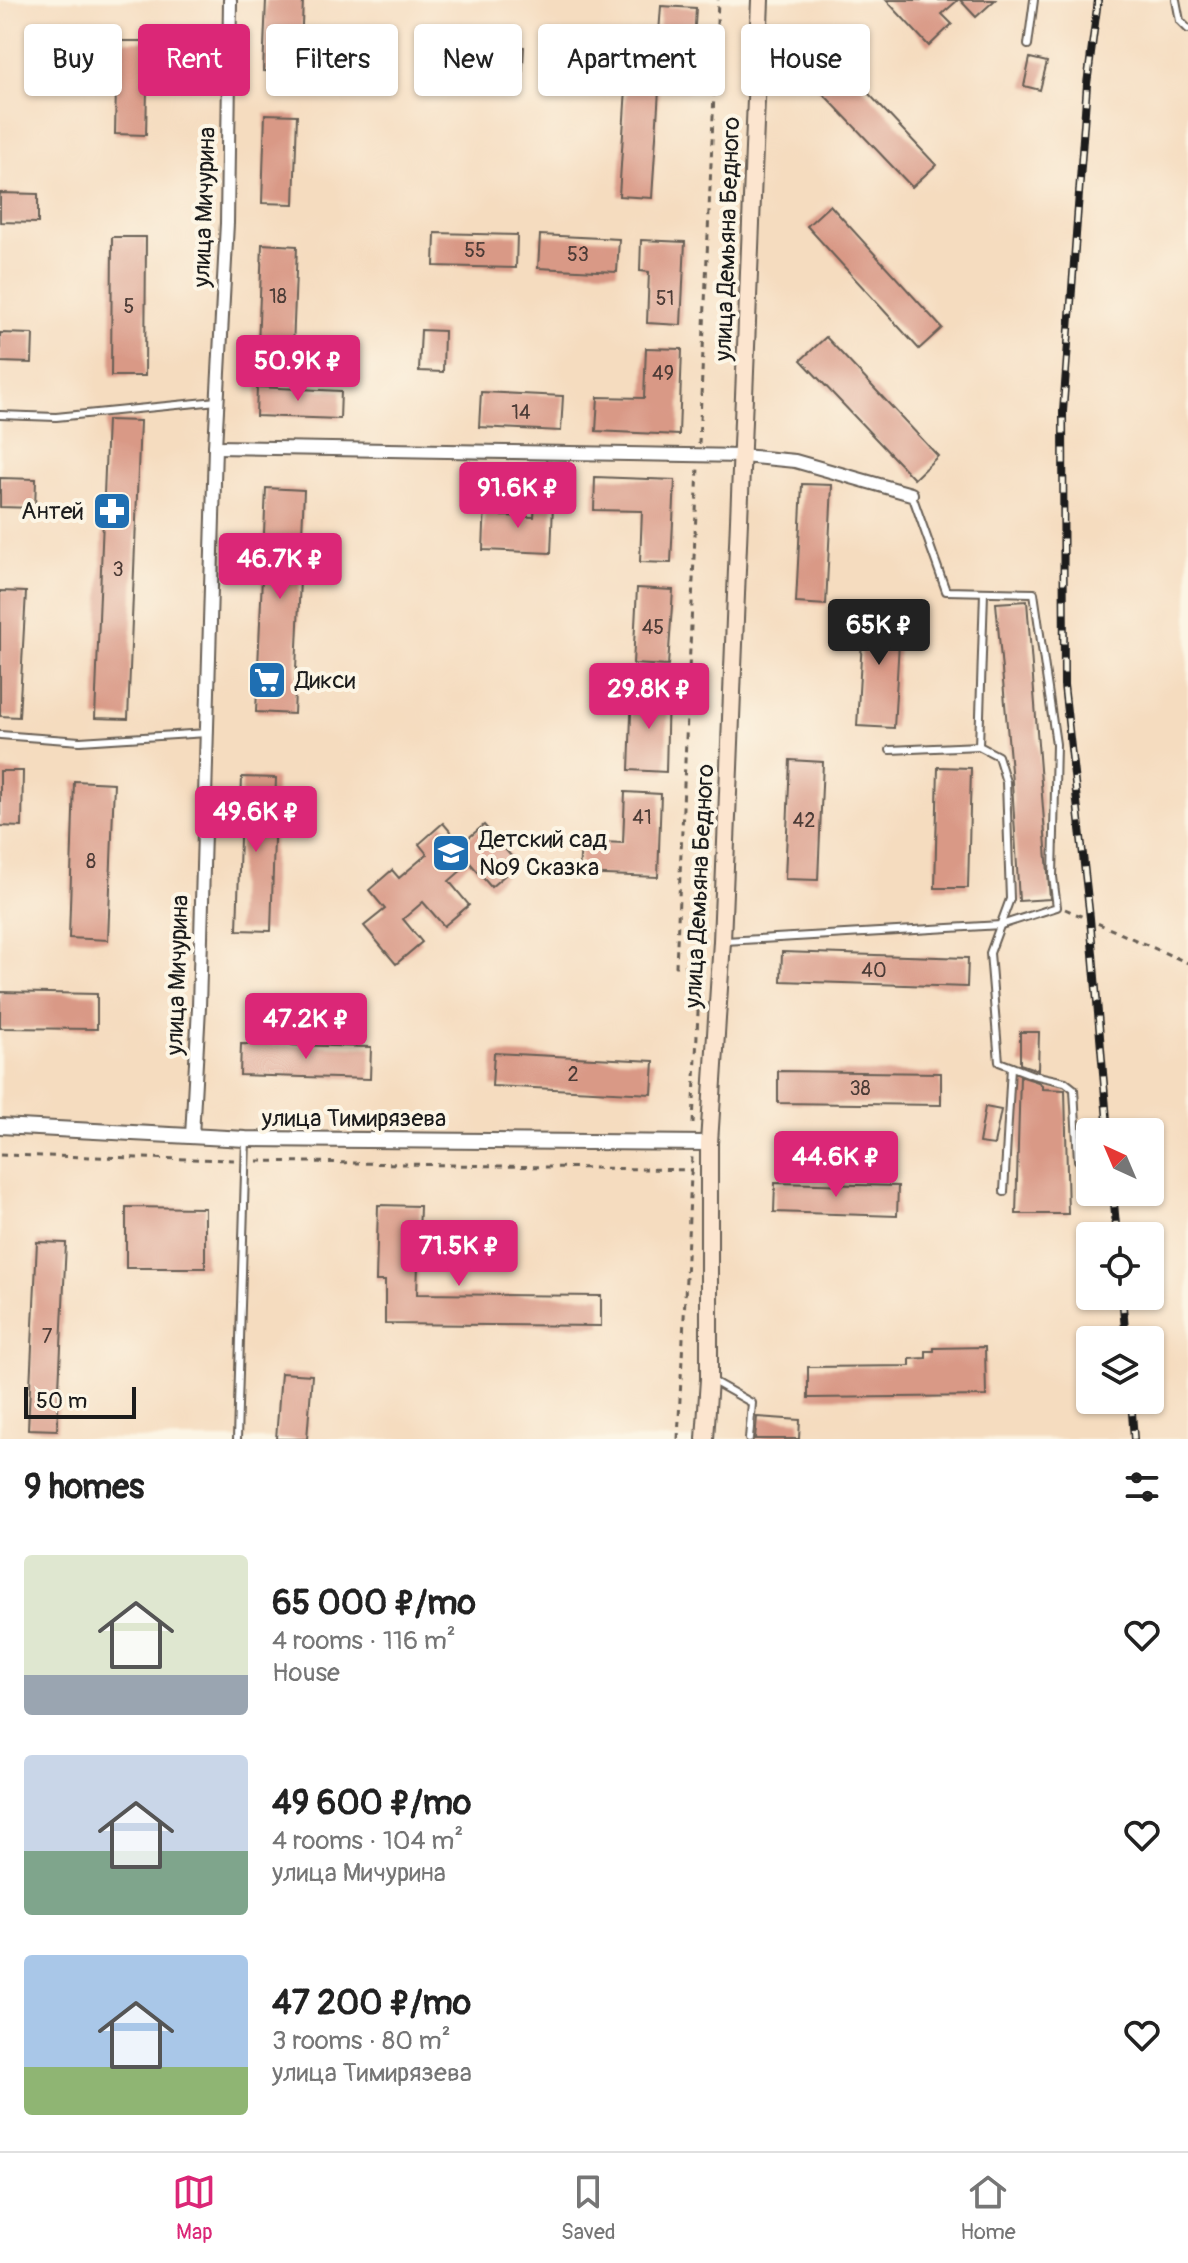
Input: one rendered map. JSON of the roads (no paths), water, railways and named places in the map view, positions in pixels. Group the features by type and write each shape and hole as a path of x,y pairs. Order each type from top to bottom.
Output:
{"main road":[{"name":"улица Демьяна Бедного","path":"705,1439 709,1379 709,1171 701,1143 722,941 760,0"}],"street":[{"name":"улица Мичурина","path":"192,1136 199,1007 215,447 227,223 230,0"},
{"path":"215,447 743,456 795,461 911,494"},
{"name":"улица Тимирязева","path":"0,1126 246,1139 701,1143"}],"lane":[{"path":"1028,45 1034,0"},
{"path":"1176,0 1180,21 1188,29"},
{"path":"0,415 56,417 217,401"},
{"path":"722,941 1001,925 1057,907 1053,877 1056,744 1034,593 946,591 911,494"},
{"path":"979,746 984,592"},
{"path":"0,735 80,741 207,733"},
{"path":"890,750 979,746 998,756 1006,782 1010,899 990,953 999,1062 1033,1075 1065,1082 1074,1089 1076,1124"},
{"path":"1004,1192 1011,1067"},
{"path":"237,1439 246,1139"},
{"path":"709,1379 752,1403 749,1439"}],"railway":[{"path":"1098,0 1087,84 1063,412 1064,685 1090,918 1107,1118"},
{"path":"1114,1206 1116,1222"},
{"path":"1123,1310 1125,1326"},
{"path":"1132,1414 1134,1439"}],"place":[{"name":"Антей","path":"112,511"},
{"name":"Дикси","path":"267,680"},
{"name":"Детский сад №9 Сказка","path":"451,853"}]}
